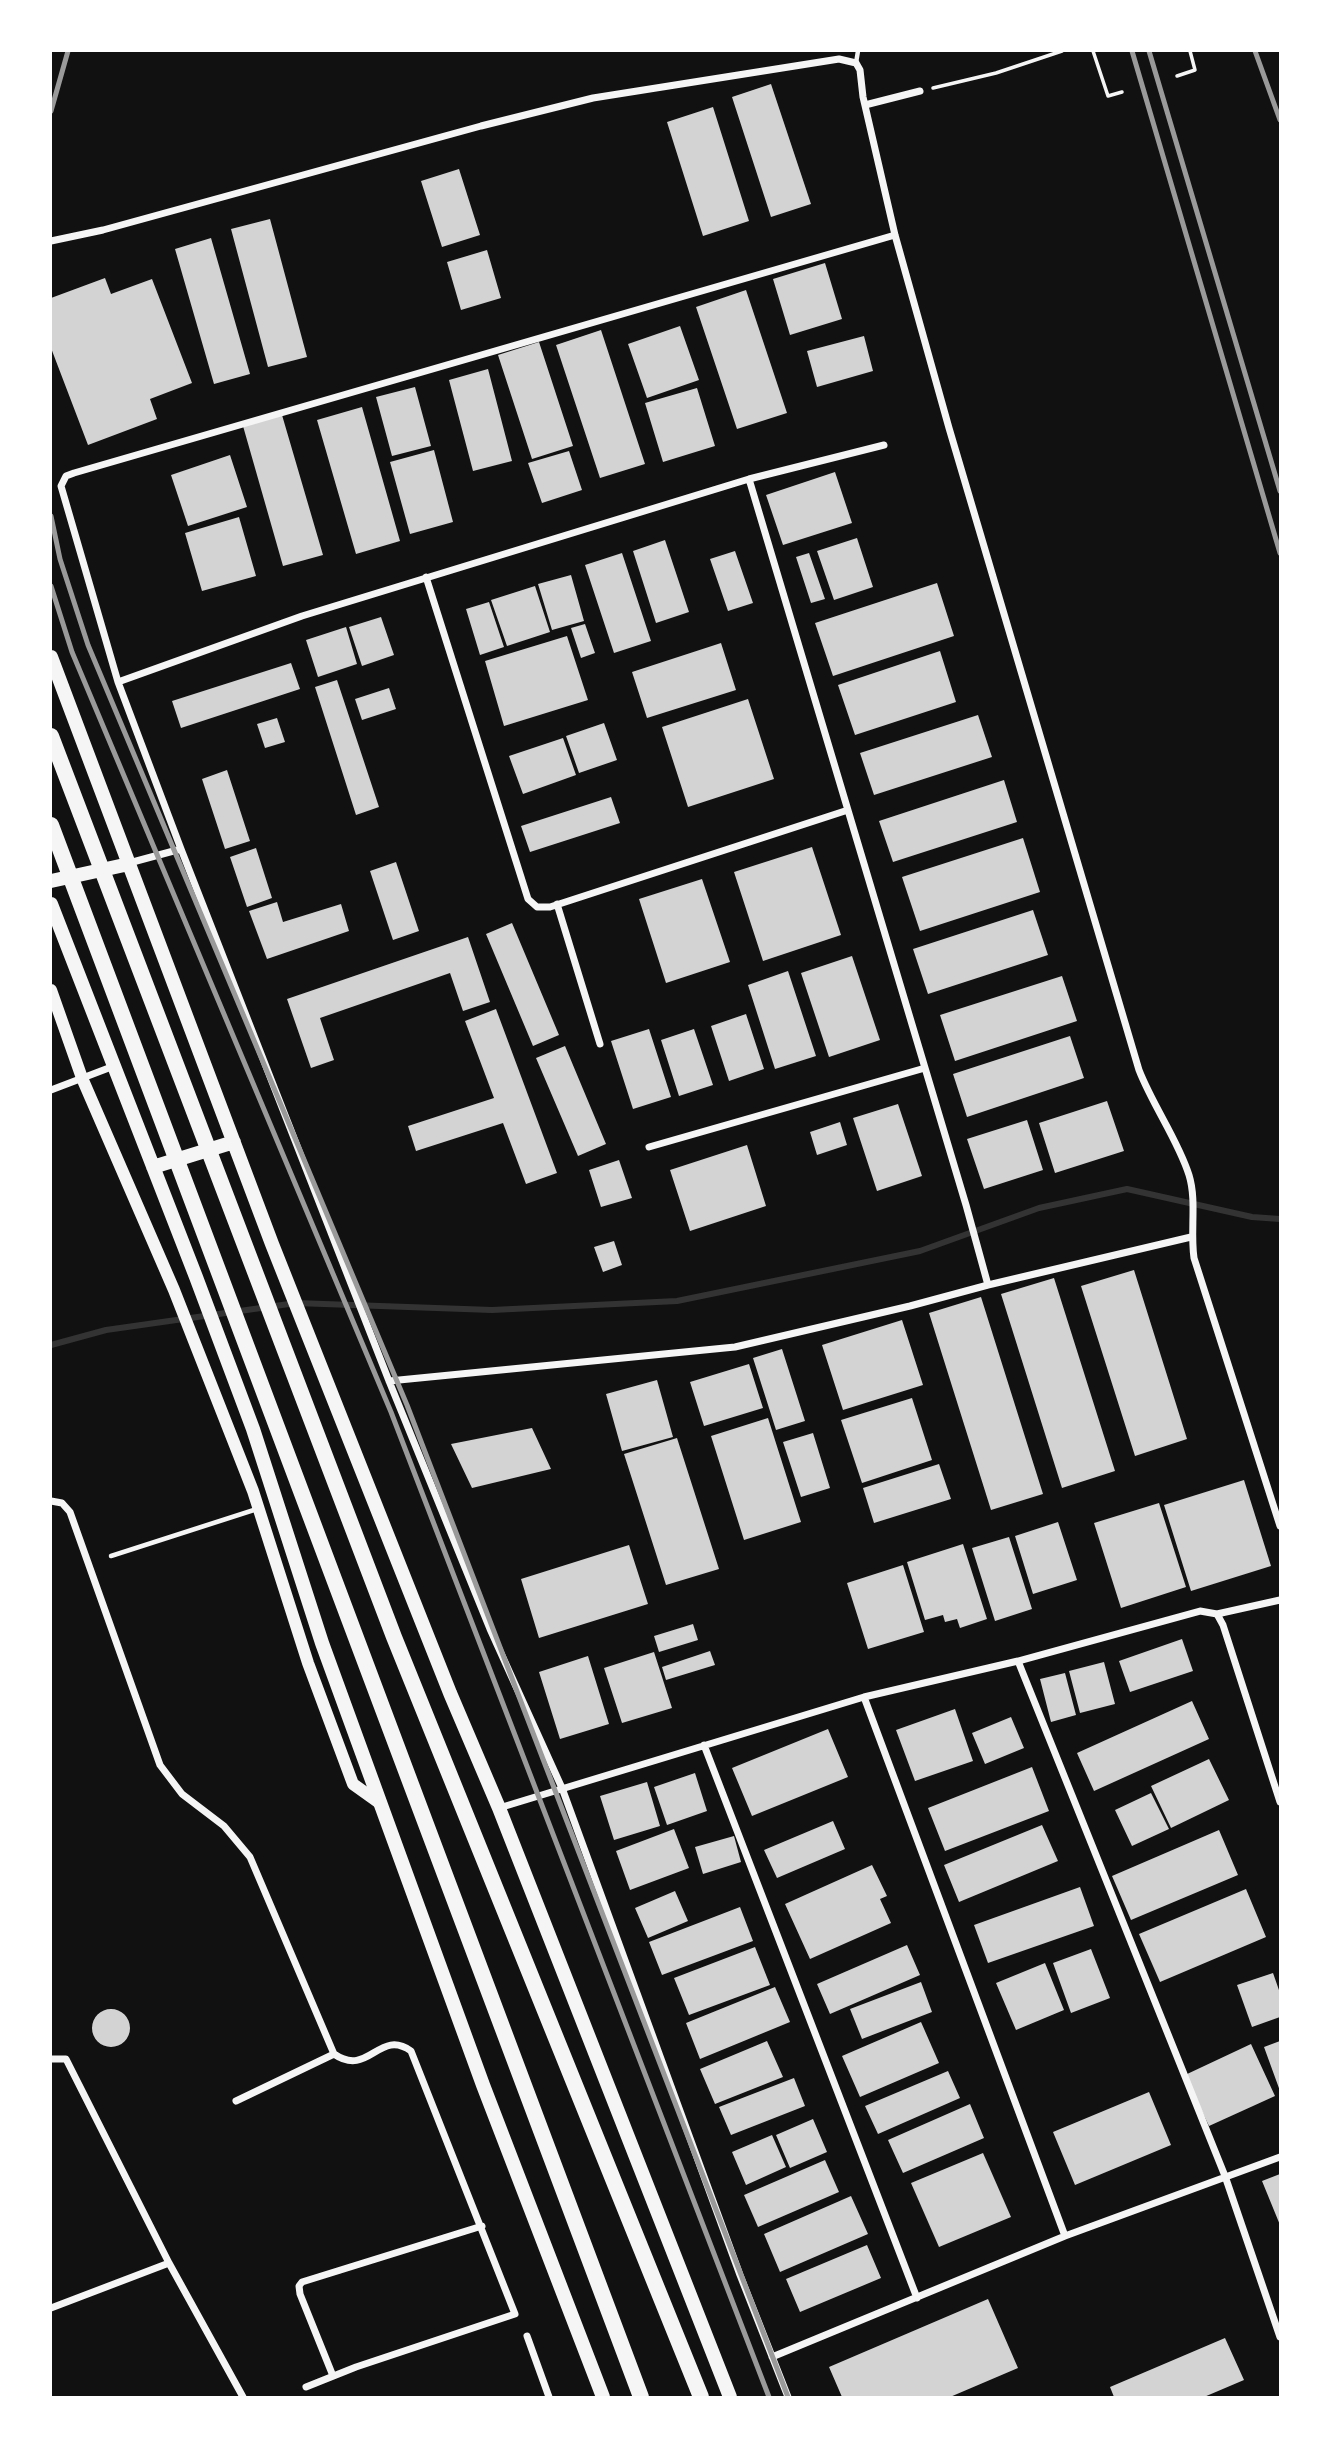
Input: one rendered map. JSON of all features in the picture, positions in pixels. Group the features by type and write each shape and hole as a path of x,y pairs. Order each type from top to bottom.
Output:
{"highway":[{"path":"51,736 389,1624 698,2391"},
{"path":"51,825 641,2397"}],"main road":[{"path":"51,657 292,1294 450,1693 499,1808 730,2397"},
{"path":"51,881 129,864"},
{"path":"51,904 253,1429 322,1643 483,2085 604,2397"},
{"path":"153,1167 234,1142"}],"street":[{"path":"51,241 103,230 593,98 839,59 856,63 860,70 865,105 895,235 961,468 1139,1070 1147,1092 1185,1165 1192,1194 1191,1237 1200,1278 1280,1526"},
{"path":"865,105 920,91"},
{"path":"788,2397 562,1788 490,1629 389,1381 181,849 118,682 61,486 66,476 74,473 895,235"},
{"path":"118,682 271,625 749,479 884,445"},
{"path":"749,479 988,1285"},
{"path":"51,485 61,486"},
{"path":"426,578 528,899 537,907 557,904 848,810"},
{"path":"129,864 181,849"},
{"path":"557,904 600,1044"},
{"path":"51,990 82,1078 174,1290 258,1508 308,1663 353,1784 381,1804"},
{"path":"51,1090 115,1066"},
{"path":"649,1147 925,1068"},
{"path":"389,1381 735,1347 1191,1237"},
{"path":"51,1501 62,1503 73,1520 160,1765 182,1794 224,1826 250,1857 334,2054 349,2062 394,2044 402,2045 411,2051 515,2314 306,2387"},
{"path":"499,1808 864,1697 1018,1661 1200,1611 1217,1614 1280,1600"},
{"path":"1217,1614 1223,1625 1280,1802"},
{"path":"1018,1661 1225,2176 1280,2337"},
{"path":"864,1697 1065,2235"},
{"path":"705,1745 917,2298"},
{"path":"236,2101 334,2054"},
{"path":"51,2059 66,2059 169,2263 243,2397"},
{"path":"772,2357 1065,2235 1280,2157"},
{"path":"332,2376 300,2294 299,2286 302,2283 482,2226"},
{"path":"51,2308 169,2263"},
{"path":"527,2336 549,2397"}],"lane":[{"path":"856,63 858,51"},
{"path":"111,1556 258,1508"}],"path":[{"path":"920,91 996,73 1062,51"},
{"path":"1094,51 1108,96 1122,92"},
{"path":"1177,76 1195,70 1190,51"}],"building":[{"path":"771,84 811,204 771,217 732,97"},
{"path":"713,107 749,221 703,236 667,122"},
{"path":"459,169 480,235 442,247 421,181"},
{"path":"270,219 307,357 268,367 231,229"},
{"path":"211,238 250,374 214,384 175,249"},
{"path":"487,250 501,298 461,310 447,262"},
{"path":"825,263 842,319 790,335 773,279"},
{"path":"105,278 111,294 152,279 192,383 150,399 157,419 88,445 51,348 51,298"},
{"path":"746,290 787,413 737,429 696,307"},
{"path":"680,326 699,380 647,398 628,344"},
{"path":"601,330 645,464 600,478 556,345"},
{"path":"864,336 873,371 817,387 807,351"},
{"path":"539,342 573,446 532,459 498,355"},
{"path":"488,369 512,461 473,471 449,380"},
{"path":"415,387 431,446 392,456 376,397"},
{"path":"697,388 715,446 663,462 645,403"},
{"path":"362,407 400,541 356,554 317,420"},
{"path":"282,415 323,555 283,566 243,426"},
{"path":"434,450 453,522 410,534 390,462"},
{"path":"569,451 582,490 542,503 528,463"},
{"path":"230,455 247,507 188,526 171,475"},
{"path":"835,472 852,523 783,545 766,495"},
{"path":"239,517 256,576 202,591 185,533"},
{"path":"857,538 873,587 834,600 817,551"},
{"path":"665,540 689,612 656,623 633,551"},
{"path":"735,551 753,603 728,611 710,559"},
{"path":"622,553 651,641 614,653 585,565"},
{"path":"809,553 825,599 811,603 796,557"},
{"path":"571,575 584,621 552,630 538,584"},
{"path":"937,583 954,636 833,676 815,623"},
{"path":"535,586 550,632 507,646 491,600"},
{"path":"489,602 504,647 480,655 466,609"},
{"path":"381,617 394,655 362,666 349,627"},
{"path":"585,624 595,653 581,658 571,628"},
{"path":"346,627 357,664 318,677 306,640"},
{"path":"567,636 588,700 504,726 485,661"},
{"path":"721,643 736,690 647,718 632,672"},
{"path":"940,651 956,702 855,735 838,685"},
{"path":"291,663 300,689 181,728 172,701"},
{"path":"337,680 379,807 356,815 315,687"},
{"path":"389,688 396,709 362,720 355,699"},
{"path":"748,699 774,779 688,807 662,727"},
{"path":"978,715 992,757 874,795 860,753"},
{"path":"277,718 285,742 265,748 257,724"},
{"path":"604,723 617,760 579,773 566,736"},
{"path":"563,738 576,775 523,794 509,756"},
{"path":"227,770 250,841 225,849 202,779"},
{"path":"1004,780 1017,822 893,862 879,821"},
{"path":"611,797 620,823 530,852 521,826"},
{"path":"1023,838 1040,892 920,931 902,877"},
{"path":"812,847 841,935 763,961 734,872"},
{"path":"256,848 272,898 247,907 230,857"},
{"path":"396,862 419,931 393,940 370,871"},
{"path":"702,879 730,962 666,983 639,899"},
{"path":"277,902 283,922 341,904 349,931 267,959 249,911"},
{"path":"1033,910 1048,955 928,994 913,949"},
{"path":"512,923 559,1035 533,1046 486,934"},
{"path":"468,937 490,1002 463,1011 450,973 320,1018 334,1060 311,1068 287,999"},
{"path":"852,956 880,1040 829,1057 801,973"},
{"path":"788,971 816,1056 775,1069 748,985"},
{"path":"1062,976 1077,1021 955,1061 940,1015"},
{"path":"496,1009 557,1173 526,1184 503,1123 416,1151 408,1126 494,1098 465,1021"},
{"path":"746,1014 764,1069 729,1081 711,1026"},
{"path":"649,1029 671,1097 633,1109 611,1041"},
{"path":"694,1029 713,1085 679,1096 661,1040"},
{"path":"1070,1036 1084,1078 967,1117 953,1074"},
{"path":"565,1046 606,1144 578,1156 536,1058"},
{"path":"1107,1101 1124,1151 1055,1173 1039,1123"},
{"path":"898,1104 922,1176 877,1191 853,1118"},
{"path":"1027,1120 1043,1170 984,1189 967,1139"},
{"path":"840,1122 847,1145 817,1155 810,1132"},
{"path":"747,1145 766,1206 690,1231 670,1170"},
{"path":"619,1160 632,1198 601,1207 589,1170"},
{"path":"614,1241 622,1265 603,1272 594,1247"},
{"path":"1134,1270 1187,1439 1135,1456 1081,1286"},
{"path":"1054,1278 1115,1471 1062,1488 1001,1294"},
{"path":"981,1297 1043,1494 991,1510 929,1313"},
{"path":"902,1320 923,1385 843,1410 822,1345"},
{"path":"782,1349 805,1421 776,1430 753,1358"},
{"path":"749,1364 763,1408 704,1426 690,1382"},
{"path":"657,1380 673,1437 622,1451 606,1394"},
{"path":"912,1398 932,1460 862,1483 841,1420"},
{"path":"768,1418 801,1522 744,1540 711,1436"},
{"path":"532,1428 551,1469 472,1488 451,1444"},
{"path":"813,1433 830,1488 801,1497 783,1442"},
{"path":"677,1438 719,1569 666,1585 624,1454"},
{"path":"939,1464 951,1499 874,1523 863,1488"},
{"path":"1244,1480 1271,1566 1191,1591 1164,1505"},
{"path":"1159,1503 1186,1587 1121,1608 1094,1523"},
{"path":"1058,1522 1077,1580 1033,1594 1015,1536"},
{"path":"1009,1537 1032,1609 995,1621 972,1548"},
{"path":"963,1544 987,1619 960,1628 957,1619 945,1622 943,1615 925,1620 907,1562"},
{"path":"629,1545 648,1604 539,1638 521,1579"},
{"path":"903,1565 924,1632 868,1649 847,1583"},
{"path":"693,1624 698,1640 659,1652 654,1636"},
{"path":"1182,1639 1193,1671 1130,1692 1119,1661"},
{"path":"710,1651 715,1665 666,1680 662,1667"},
{"path":"654,1652 672,1708 622,1723 604,1668"},
{"path":"588,1656 609,1724 560,1739 539,1672"},
{"path":"1104,1662 1115,1704 1080,1713 1069,1671"},
{"path":"1065,1673 1076,1715 1051,1722 1040,1679"},
{"path":"1192,1701 1209,1739 1094,1791 1077,1753"},
{"path":"955,1709 973,1761 915,1781 896,1730"},
{"path":"1011,1717 1024,1748 985,1764 972,1733"},
{"path":"828,1729 848,1777 752,1816 732,1768"},
{"path":"1209,1759 1229,1800 1171,1828 1151,1786"},
{"path":"1032,1767 1049,1811 945,1851 928,1808"},
{"path":"695,1773 707,1811 667,1825 654,1787"},
{"path":"647,1782 660,1826 614,1840 600,1796"},
{"path":"1151,1793 1169,1829 1132,1846 1115,1810"},
{"path":"833,1821 845,1849 777,1878 764,1850"},
{"path":"1042,1825 1058,1861 959,1902 944,1865"},
{"path":"674,1829 689,1868 630,1890 616,1851"},
{"path":"1219,1830 1238,1875 1131,1920 1112,1876"},
{"path":"734,1836 741,1862 703,1874 695,1847"},
{"path":"872,1865 887,1896 880,1899 891,1923 810,1959 785,1904"},
{"path":"1080,1887 1094,1926 988,1963 974,1925"},
{"path":"1246,1889 1266,1937 1160,1982 1139,1934"},
{"path":"675,1891 688,1921 648,1938 635,1908"},
{"path":"740,1907 753,1941 662,1975 649,1942"},
{"path":"907,1945 920,1975 830,2014 817,1984"},
{"path":"755,1947 770,1985 689,2015 674,1978"},
{"path":"1091,1949 1110,1998 1071,2013 1053,1963"},
{"path":"1045,1963 1064,2010 1016,2030 996,1983"},
{"path":"1273,1973 1280,1993 1280,2017 1252,2027 1237,1985"},
{"path":"921,1982 932,2012 862,2039 850,2009"},
{"path":"775,1987 790,2022 700,2059 686,2023"},
{"path":"111,2009 125,2014 130,2028 125,2042 111,2047 97,2042 92,2028 97,2014"},
{"path":"921,2022 939,2063 860,2097 842,2056"},
{"path":"767,2041 783,2077 715,2104 700,2069"},
{"path":"1280,2041 1280,2091 1264,2047"},
{"path":"1251,2044 1275,2096 1209,2126 1185,2075"},
{"path":"948,2071 960,2098 878,2134 865,2106"},
{"path":"794,2078 805,2106 731,2135 719,2107"},
{"path":"1149,2092 1171,2145 1075,2185 1053,2132"},
{"path":"970,2104 984,2138 903,2173 888,2140"},
{"path":"813,2119 827,2152 790,2168 776,2135"},
{"path":"772,2135 786,2167 746,2185 732,2152"},
{"path":"983,2153 1011,2217 939,2247 911,2183"},
{"path":"825,2160 839,2192 758,2227 744,2195"},
{"path":"1280,2174 1280,2225 1262,2181"},
{"path":"851,2196 868,2234 780,2272 764,2234"},
{"path":"867,2245 881,2278 800,2312 786,2279"},
{"path":"988,2299 1018,2368 950,2397 842,2397 829,2367"},
{"path":"1225,2338 1244,2380 1204,2397 1114,2397 1110,2387"}],"waterway":[{"path":"51,1345 106,1330 296,1303 492,1310 677,1301 920,1251 1039,1208 1127,1189 1252,1217 1280,1219"}],"railway":[{"path":"51,111 68,51"},
{"path":"1132,51 1280,553"},
{"path":"1149,51 1280,491"},
{"path":"1255,51 1280,120"},
{"path":"51,516 60,559 88,645 407,1405 788,2397"},
{"path":"51,586 72,652 391,1412 769,2397"}]}
